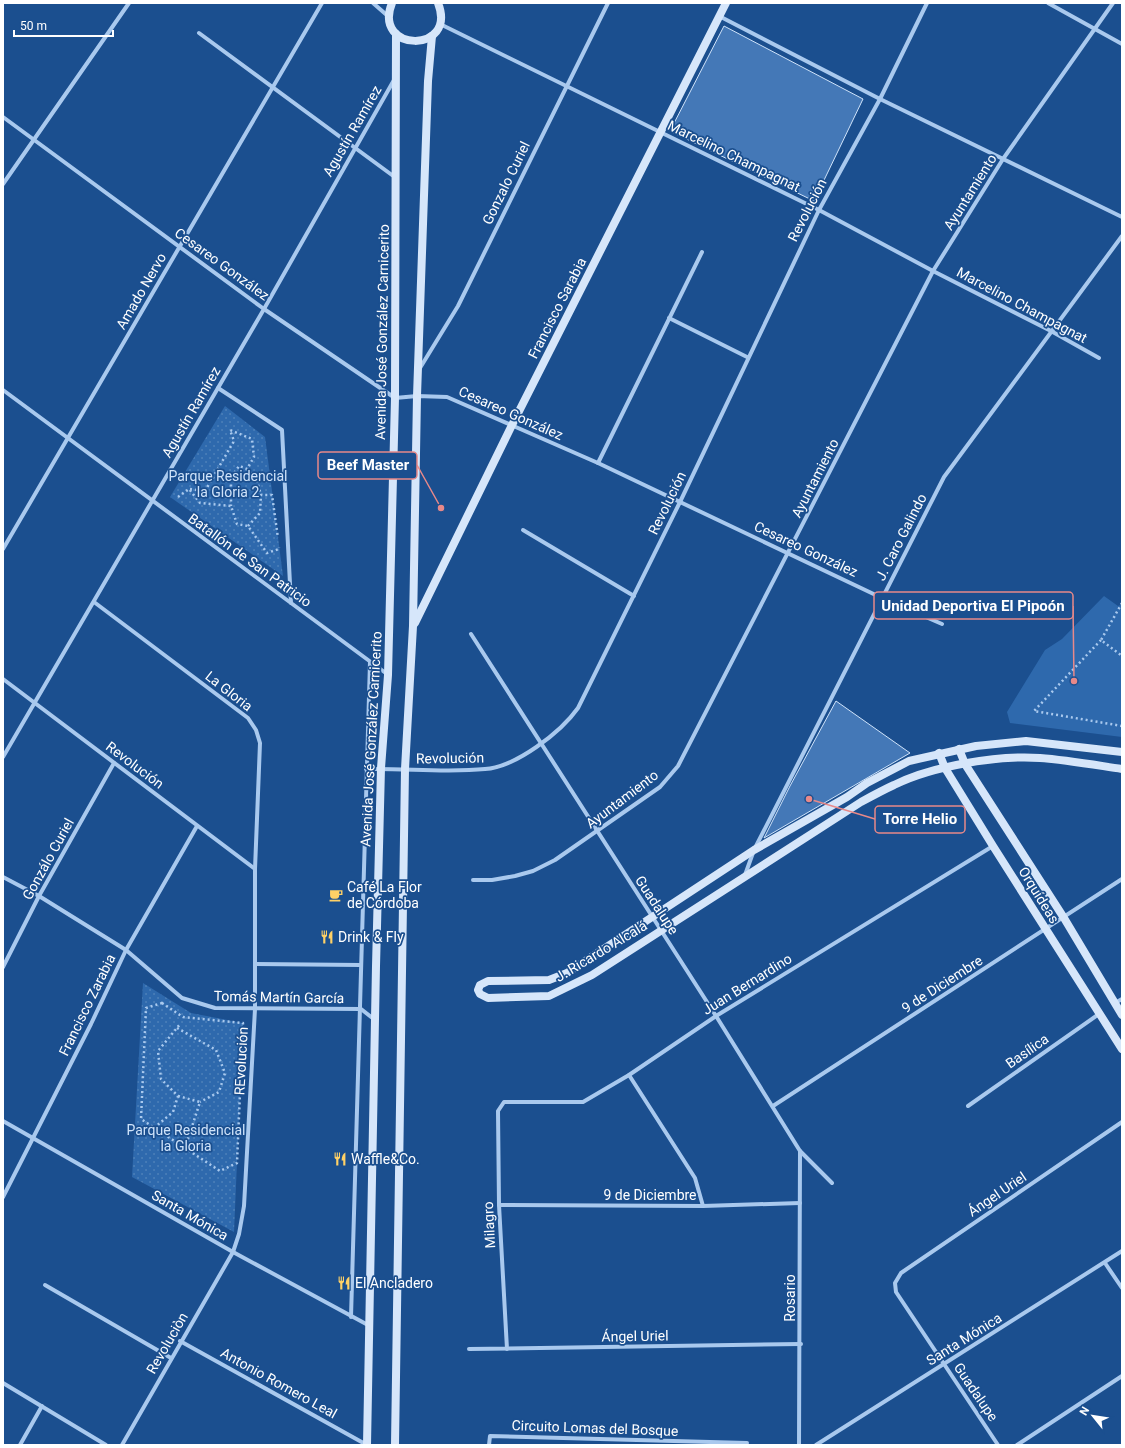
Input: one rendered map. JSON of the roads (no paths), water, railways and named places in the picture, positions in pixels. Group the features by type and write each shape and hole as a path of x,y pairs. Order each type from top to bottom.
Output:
{"street":[{"path":"3,184 128,3"},
{"name":"Amado Nervo","path":"3,549 322,3"},
{"path":"373,3 389,17"},
{"path":"392,3 389,17 391,26 396,34 404,40 414,42 424,41 432,36 440,24 441,12 438,3"},
{"name":"Gonzalo Curiel","path":"419,370 458,306 608,3"},
{"name":"Francisco Sarabia","path":"413,626 512,425 726,3"},
{"name":"Revolución","path":"366,769 487,769 511,762 539,744 568,721 578,708 680,502 819,210 880,98 927,3"},
{"path":"1048,3 1122,44"},
{"name":"Ayuntamiento","path":"473,880 492,880 533,871 555,860 598,832 660,786 678,766 933,271 1003,159 1113,3"},
{"path":"719,16 880,98 1122,217"},
{"name":"Marcelino Champagnat","path":"440,24 819,210 933,271 1051,331 1099,358"},
{"path":"199,32 272,88 396,178"},
{"name":"Avenida José González Carnicerito","path":"366,1445 381,768 388,675 395,398 396,34"},
{"path":"395,1445 405,770 413,626 417,396 428,81 432,36"},
{"name":"Agustín Ramírez","path":"3,757 264,309 396,76"},
{"name":"Cesareo González","path":"3,117 264,309 395,398 417,396 447,397 598,463 882,598 942,624"},
{"name":"J. Caro Galindo","path":"745,876 754,850 944,477 1122,236"},
{"path":"598,463 702,252"},
{"path":"669,318 748,357"},
{"path":"218,388 282,430 291,603"},
{"name":"Batallón de San Patricio","path":"3,390 388,675"},
{"path":"523,530 634,596"},
{"name":"La Gloria","path":"94,602 248,718 256,730 260,743 255,869"},
{"name":"Guadalupe","path":"471,634 539,744 598,832 716,1016 800,1151 832,1184"},
{"path":"351,1317 370,662"},
{"name":"Revolución","path":"3,679 255,869"},
{"name":"J. Ricardo Alcalá","path":"1122,752 1026,741 959,749 909,761 890,770 754,850 567,974 549,980 488,980 480,985 478,990 480,994 488,998 549,996 592,975 861,802 888,788 922,774 965,764 1004,759 1039,758 1122,769"},
{"name":"Orquídeas","path":"959,749 965,764 1064,918 1122,1015"},
{"name":"Orquídeas","path":"939,753 945,768 993,846 1122,1049"},
{"name":"Gonzálo Curiel","path":"3,967 39,896 114,763"},
{"name":"Francisco Zarabia","path":"3,1197 91,1024 126,950 197,826"},
{"name":"Juan Bernardino","path":"504,1102 583,1102 629,1074 716,1016 993,846"},
{"name":"REvolución","path":"233,1252 239,1234 244,1206 255,1009 255,869"},
{"name":"Tomás Martín García","path":"3,877 39,896 126,950 182,998 215,1008 361,1009 375,1020"},
{"name":"9 de Diciembre","path":"773,1106 1046,930 1122,879"},
{"path":"255,964 361,965"},
{"path":"1114,1003 1122,998"},
{"name":"Basílica","path":"968,1106 1100,1014"},
{"path":"629,1074 694,1178 703,1206"},
{"name":"Milagro","path":"504,1102 498,1111 499,1205 507,1349"},
{"name":"Santa Mónica","path":"3,1121 233,1252 368,1325"},
{"name":"Ángel Uriel","path":"896,1292 895,1283 901,1273 1122,1122"},
{"name":"Rosario","path":"799,1445 801,1344 800,1151"},
{"name":"9 de Diciembre","path":"499,1205 703,1206 800,1203"},
{"name":"Santa Mónica","path":"816,1445 1106,1263 1122,1251"},
{"name":"Revoluciòn","path":"122,1445 180,1341 233,1252"},
{"path":"1106,1263 1122,1288"},
{"path":"45,1285 171,1358"},
{"name":"Guadalupe","path":"896,1292 998,1445"},
{"name":"Antonio Romero Leal","path":"180,1341 366,1445"},
{"name":"Ángel Uriel","path":"470,1349 801,1344"},
{"path":"1017,1445 1122,1376"},
{"path":"3,1383 106,1445"},
{"path":"20,1445 42,1406"},
{"name":"Circuito Lomas del Bosque","path":"489,1445 490,1436 747,1443"}],"place":[{"name":"Beef Master","path":"441,508"},
{"name":"Unidad Deportiva El Pipoón","path":"1074,681"},
{"name":"Torre Helio","path":"809,799"},
{"name":"Café La Flor de Córdoba","path":"336,895"},
{"name":"Drink & Fly","path":"327,937"},
{"name":"Waffle&Co.","path":"340,1159"},
{"name":"El Ancladero","path":"344,1283"}],"park label":[{"name":"Parque Residencial la Gloria 2","path":"228,484"},
{"name":"Parque Residencial la Gloria","path":"186,1138"}]}
